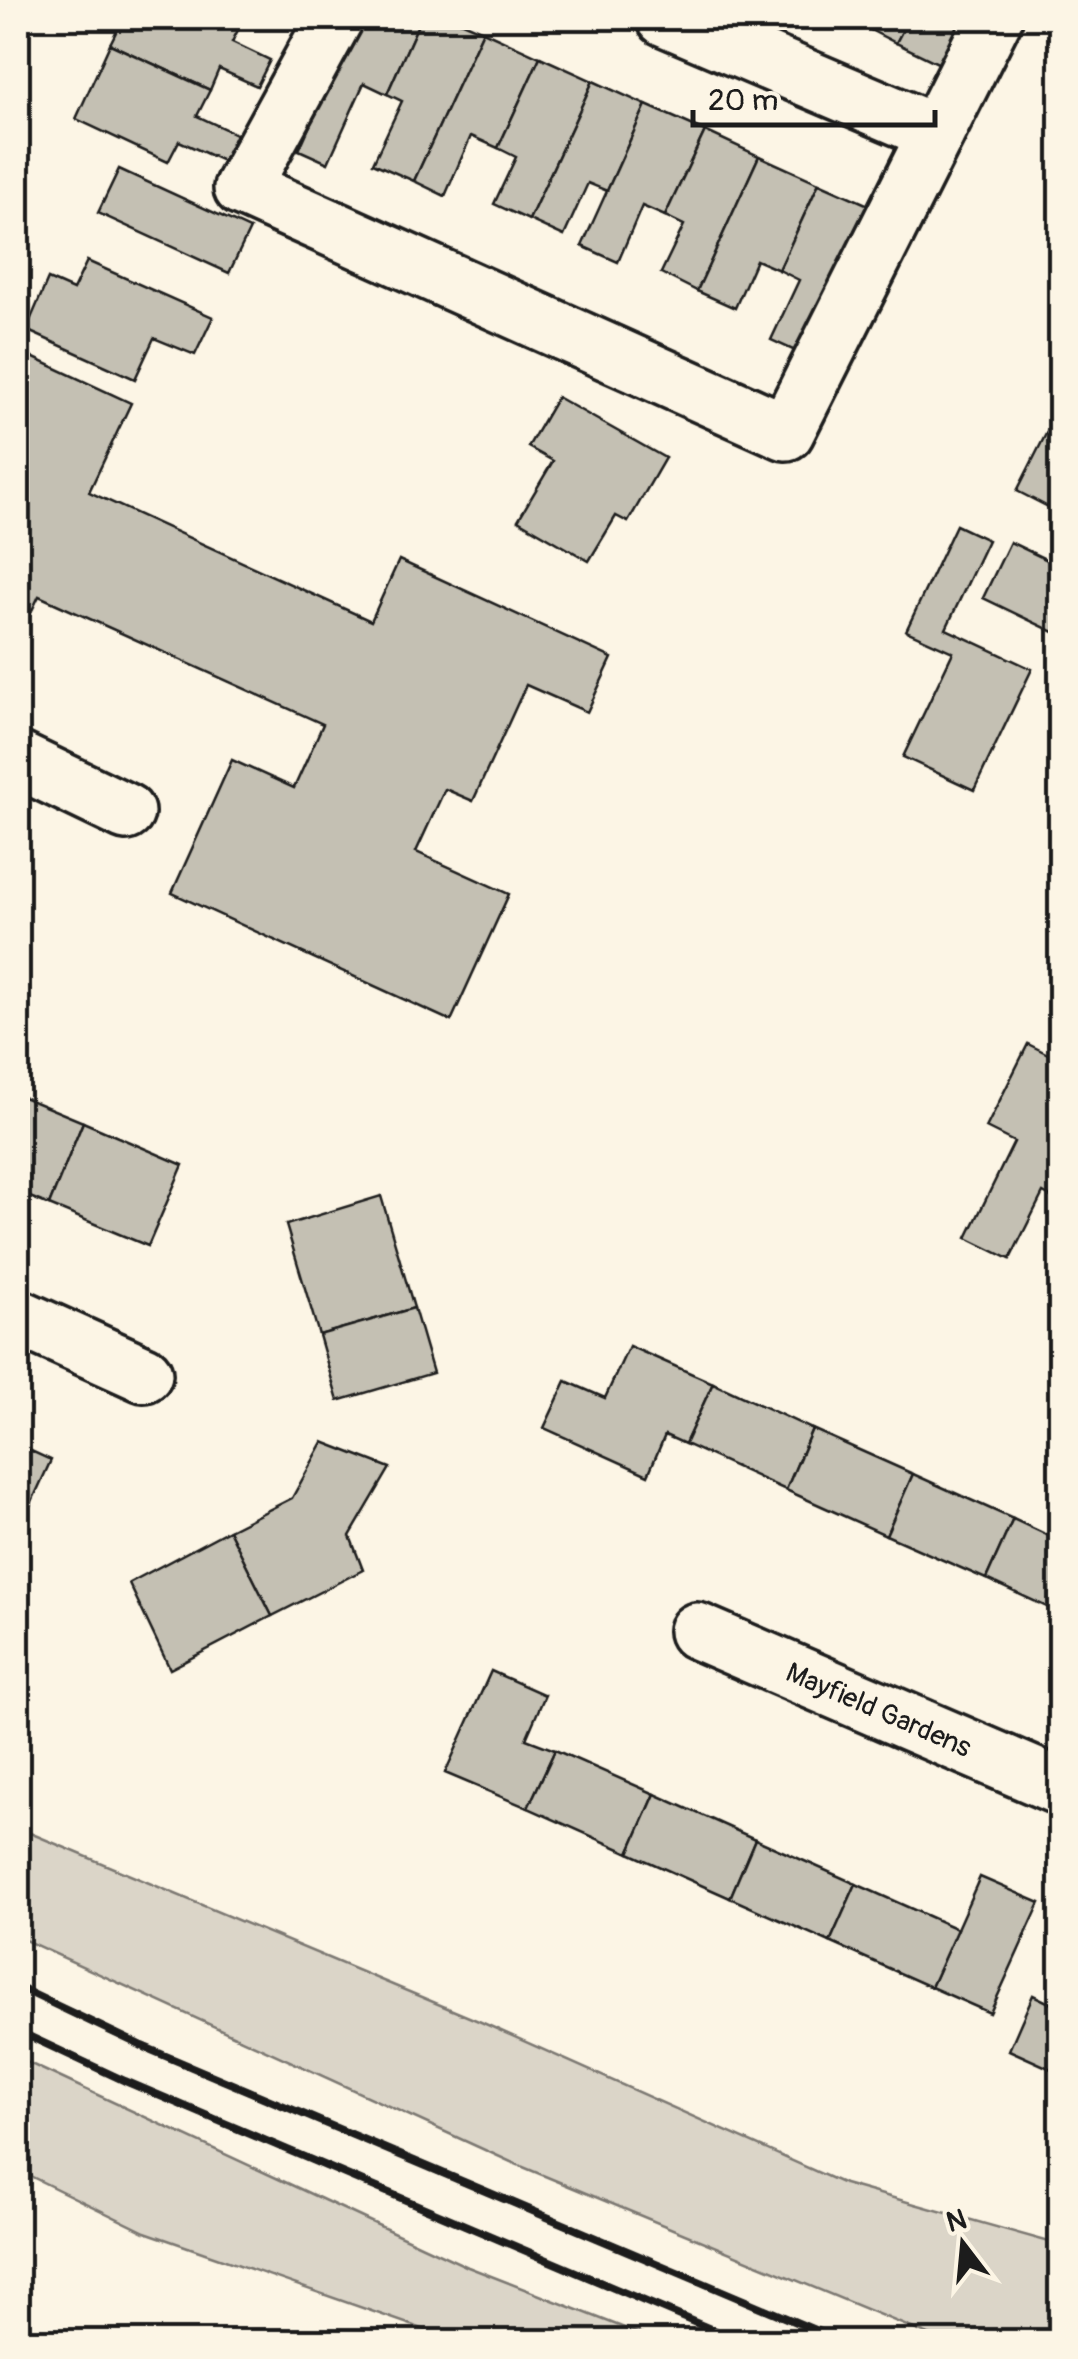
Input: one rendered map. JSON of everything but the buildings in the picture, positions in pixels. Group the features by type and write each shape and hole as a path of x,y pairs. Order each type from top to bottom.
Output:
{"street":[{"path":"335,18 242,188 786,432 994,18"},
{"path":"665,18 936,133"},
{"path":"18,760 126,812"},
{"path":"18,1317 144,1374"},
{"name":"Mayfield Gardens","path":"696,1631 1060,1787"}],"shaded area":[{"path":"18,1828 481,2022 844,2184 1060,2245 1060,2341 943,2341 511,2162 18,1937"},
{"path":"18,2058 468,2267 658,2341 457,2341 145,2232 18,2170"}],"railway":[{"path":"18,1987 142,2046 843,2342"},
{"path":"18,2031 125,2081 741,2342"}]}
